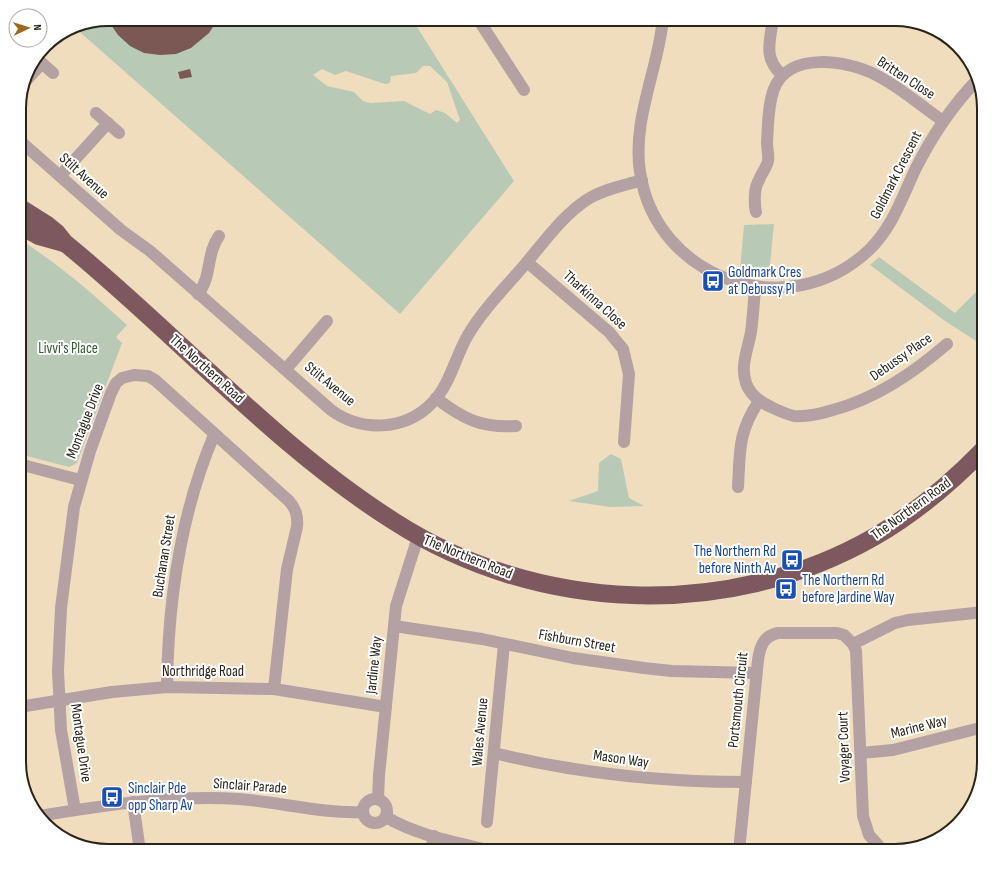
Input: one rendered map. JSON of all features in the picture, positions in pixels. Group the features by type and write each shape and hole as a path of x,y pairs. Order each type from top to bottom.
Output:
{"highway":[{"name":"The Northern Road","path":"26,211 57,233 65,243 298,450 371,506 418,537 479,565 548,585 616,594 660,596 707,593 772,579 821,562 873,538 951,481 977,456"},
{"name":"The Northern Road","path":"26,229 39,236 65,243"}],"street":[{"path":"483,26 524,90"},
{"name":"Goldmark Crescent","path":"662,26 640,131 638,151 642,180 648,202 658,222 672,241 685,254 714,274 755,287 780,288 807,284 835,274 864,255 883,235 892,221 916,168 943,121 973,85"},
{"path":"756,212 755,205 757,183 768,161 767,141 772,97 776,84 782,75 771,63 770,58 772,26"},
{"path":"40,62 53,73"},
{"name":"Britten Close","path":"782,75 794,66 810,62 858,68 882,78 943,121"},
{"path":"96,113 119,134"},
{"path":"60,176 108,123"},
{"name":"Stilt Avenue","path":"26,146 121,230 150,251 337,414 364,425 383,426 399,423 418,414 436,398 446,382 458,353 475,323 565,218 584,202 602,192 642,180"},
{"path":"198,294 205,283 211,251 219,236"},
{"name":"Tharkinna Close","path":"527,262 609,332 623,349 629,374 624,442"},
{"name":"Debussy Place","path":"755,287 744,374 749,390 759,400 783,413 795,416 812,415 842,408 871,396 898,382 947,344"},
{"path":"286,369 327,320"},
{"name":"Montague Drive","path":"75,810 61,730 58,654 61,608 71,522 80,480 111,393 116,384 128,376 141,375 155,380 214,435 289,501 297,514 297,527 287,569 283,598 274,689"},
{"path":"436,398 454,412 476,422 494,426 516,426"},
{"path":"738,486 742,433 746,420 759,400"},
{"name":"Buchanan Street","path":"167,687 168,649 174,588 182,531 197,478 214,435"},
{"path":"26,466 80,480"},
{"name":"Jardine Way","path":"378,799 396,606 418,537"},
{"path":"853,644 895,623 908,620 977,613"},
{"name":"Fishburn Street","path":"394,626 504,644 573,658 644,668 672,671 756,673"},
{"name":"Portsmouth Circuit","path":"740,844 756,673 761,646 764,640 772,634 837,633 844,635 853,644"},
{"name":"Wales Avenue","path":"487,822 504,644"},
{"name":"Voyager Court","path":"853,644 856,651 864,816 869,835 877,844"},
{"name":"Northridge Road","path":"26,706 112,692 167,687 274,689 386,707"},
{"name":"Marine Way","path":"861,754 893,750 977,729"},
{"name":"Mason Way","path":"494,753 547,764 642,779 746,782"},
{"name":"Sinclair Parade","path":"46,815 133,802 211,798 269,802 338,812 363,812"},
{"path":"378,799 386,806 386,817 380,822 372,823 366,819 363,812 368,802 378,799"},
{"path":"133,802 139,844"},
{"path":"386,817 397,823 434,836 465,844"},
{"path":"432,844 434,836"}],"green space":[{"path":"102,26 416,26 514,181 400,314 79,31","holes":["423,66 430,66 447,82 460,120 457,123 445,113 436,110 430,114 404,101 370,103 363,101 354,92 327,86 313,75 322,69 335,75 346,71 385,84 390,83 391,76 416,73"]},
{"path":"774,224 769,275 740,270 744,225"},
{"name":"Livvi's Place","path":"26,244 62,269 127,325 116,337 122,343 77,463 69,467 26,456"},
{"path":"879,257 955,313 977,291 977,342 945,321 870,265"},
{"path":"611,454 621,459 629,498 644,506 610,507 569,501 598,491 599,463"}],"building":[{"path":"112,26 214,26 209,33 191,48 176,54 160,55 144,53 130,46 118,35"},
{"path":"190,69 192,77 180,79 178,72"}],"place":[{"name":"Goldmark Cres at Debussy Pl","path":"713,281"},
{"name":"The Northern Rd before Ninth Av","path":"792,560"},
{"name":"The Northern Rd before Jardine Way","path":"786,589"},
{"name":"Sinclair Pde opp Sharp Av","path":"112,797"}]}
